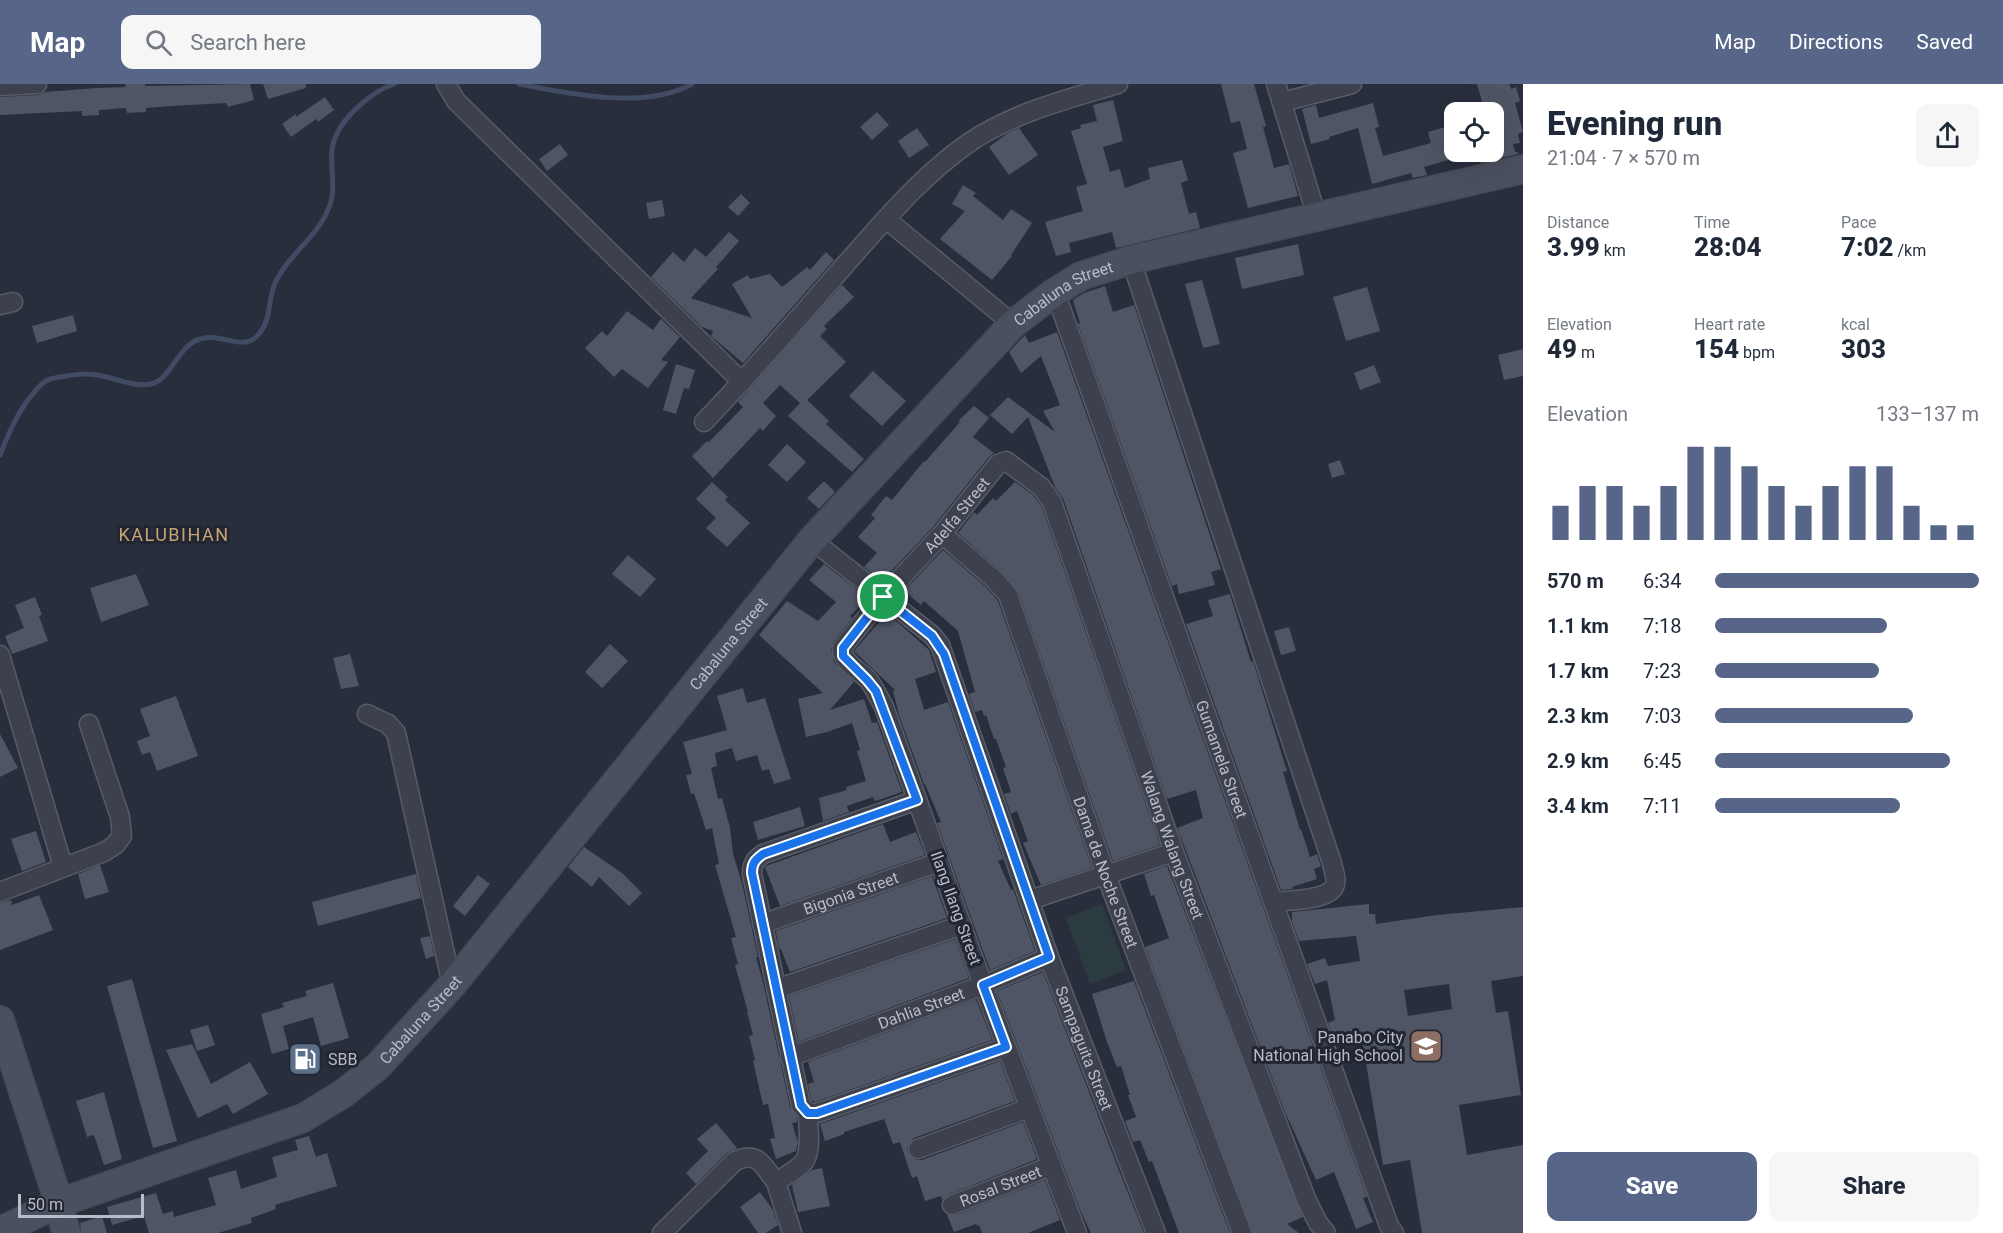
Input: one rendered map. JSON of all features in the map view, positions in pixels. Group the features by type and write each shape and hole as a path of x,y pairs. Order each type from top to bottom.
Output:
{"main road":[{"name":"Cabaluna Street","path":"0,1231 59,1203 303,1118 344,1093 378,1066 452,985 812,540 1013,324 1055,292 1081,276 1131,260 1523,170"},
{"path":"0,1020 59,1203 66,1233"}],"street":[{"path":"0,86 37,84"},
{"path":"446,84 456,101 742,382"},
{"path":"704,422 886,219 943,163 993,128 1044,106 1118,84"},
{"path":"1276,84 1317,217"},
{"path":"1282,102 1352,84"},
{"path":"886,219 1013,324"},
{"path":"1131,260 1328,851 1335,878 1334,886 1327,893 1314,898 1273,902"},
{"name":"Gumamela Street","path":"1055,292 1388,1231"},
{"name":"Adelfa Street","path":"846,660 843,656 843,648 883,597 942,534 998,464 1006,461 1011,464"},
{"name":"Walang Walang Street","path":"1011,464 1041,487 1052,502 1174,852 1307,1201 1326,1233"},
{"name":"Dama de Noche Street","path":"942,534 994,579 1008,595 1106,875 1242,1233"},
{"name":"Sampaguita Street","path":"812,540 932,636 940,645 1049,957 1156,1233"},
{"path":"0,655 63,867"},
{"name":"Ilang Ilang Street","path":"846,660 876,691 1076,1233"},
{"path":"367,714 388,724 396,733 452,985"},
{"path":"0,892 104,852 115,845 122,836 120,817 89,724"},
{"path":"813,1113 801,1105 762,924 752,865 754,860 763,854 917,800"},
{"path":"1030,900 1174,852"},
{"name":"Bigonia Street","path":"762,924 939,862"},
{"path":"776,989 962,925"},
{"name":"Dahlia Street","path":"790,1057 983,985 1049,957"},
{"path":"813,1113 1006,1047"},
{"path":"918,1149 1029,1108"},
{"path":"776,1182 805,1160 813,1113"},
{"path":"662,1233 735,1161 744,1157 759,1160 776,1182 792,1233"},
{"name":"Rosal Street","path":"952,1205 1051,1166"}],"shaded area":[{"path":"1102,904 1126,970 1090,984 1066,918"}],"building":[{"path":"125,84 145,84 145,86 250,84 254,100 228,107 226,103 146,108 146,112 127,113 126,108 99,110 99,115 82,116 82,111 0,115 0,97 126,87"},
{"path":"263,84 306,84 306,88 268,99"},
{"path":"1221,84 1254,84 1266,126 1263,127 1274,168 1289,164 1298,196 1248,208 1233,153 1247,149 1240,121 1231,123"},
{"path":"1477,84 1509,84 1511,89 1516,87 1520,101 1515,103 1523,132 1518,134 1520,143 1513,144 1518,154 1504,157 1504,102 1482,102"},
{"path":"325,97 334,110 318,122 316,119 291,137 282,124"},
{"path":"1113,100 1123,141 1103,147 1110,172 1120,169 1125,188 1150,179 1148,168 1182,160 1188,180 1181,183 1189,214 1196,212 1200,228 1116,248 1112,232 1069,243 1071,252 1056,256 1045,222 1083,211 1076,187 1087,184 1071,131 1081,128 1080,125 1097,121 1093,105"},
{"path":"1373,103 1379,127 1375,128 1383,156 1431,143 1428,132 1444,127 1444,161 1424,167 1427,175 1413,178 1411,173 1372,184 1358,128 1311,144 1302,109 1316,105 1319,118"},
{"path":"877,112 889,125 872,140 860,127"},
{"path":"917,128 929,145 909,158 898,141"},
{"path":"1019,128 1038,155 1009,175 989,147"},
{"path":"560,144 568,155 547,171 539,159"},
{"path":"963,185 976,193 973,196 1003,220 1011,209 1032,223 1012,256 992,280 940,239 965,211 952,204"},
{"path":"741,194 750,203 738,216 728,207"},
{"path":"662,200 665,216 649,219 646,203"},
{"path":"729,232 739,241 716,267 718,269 691,298 752,318 732,284 748,275 750,279 770,274 782,287 807,267 810,270 826,252 834,260 743,363 711,336 713,331 702,327 651,277 673,252 684,262 695,248 706,257"},
{"path":"1298,244 1304,275 1242,289 1235,258"},
{"path":"1202,280 1220,344 1203,348 1185,284"},
{"path":"842,285 854,297 824,326 827,329 820,336 846,362 807,400 829,421 826,424 864,459 852,472 788,416 800,403 780,385 763,403 776,416 763,431 760,428 713,478 692,456 743,407 738,402"},
{"path":"1105,286 1113,312 1134,305 1221,569 1211,572 1215,585 1179,594 1177,584 1172,586 1078,324 1080,323 1073,300 1084,293"},
{"path":"1367,287 1380,331 1346,341 1333,297"},
{"path":"627,311 653,330 661,319 680,337 661,360 668,362 648,388 622,369 614,377 585,348 602,331 607,336"},
{"path":"73,315 77,331 37,343 32,326"},
{"path":"1057,332 1367,1197 1363,1198 1373,1222 1356,1229 1334,1172 1316,1180 1285,1112 1177,828 1203,818 1196,790 1167,799 1063,498 1055,487 1028,417 1012,434 990,415 1008,397 1055,432 1043,411 1060,405 1041,356 1021,373 1009,352 1025,335 1029,343"},
{"path":"1523,349 1523,376 1504,380 1498,355"},
{"path":"676,364 695,370 689,389 684,388 676,414 663,410"},
{"path":"1374,365 1381,382 1360,390 1354,373"},
{"path":"873,371 906,401 882,426 849,396"},
{"path":"974,406 989,418 973,437 994,453 933,527 882,581 864,567 877,553 858,537 875,518 871,515 886,496 892,500 960,422 958,421"},
{"path":"787,444 806,462 787,482 768,465"},
{"path":"1340,460 1345,474 1332,478 1328,464"},
{"path":"824,481 835,492 819,509 807,498"},
{"path":"712,482 728,497 725,500 750,523 727,547 706,528 716,518 696,499"},
{"path":"1015,482 1033,495 1042,507 1160,845 1113,861 1018,591 1001,571 958,533 974,512 977,515 993,498 996,501"},
{"path":"943,550 986,587 998,601 1092,868 1041,885 1023,843 1028,841 1017,811 1011,814 1004,794 1011,792 1003,768 1006,767 996,739 994,739 986,715 984,716 982,710 975,712 969,694 975,692 958,631 924,601 921,605 904,591"},
{"path":"628,555 656,579 640,597 612,574"},
{"path":"824,564 868,598 850,616 852,618 833,642 831,649 834,662 854,682 830,710 864,699 872,723 877,722 902,792 875,801 873,797 847,806 849,812 823,821 819,798 847,790 846,787 866,781 852,723 806,737 798,699 823,693 759,635 787,601 818,621 836,602 809,580"},
{"path":"136,574 149,605 101,622 90,588"},
{"path":"1230,594 1287,771 1283,772 1300,830 1310,857 1317,854 1321,866 1314,869 1317,879 1292,887 1293,889 1281,890 1186,624 1213,616 1208,600"},
{"path":"35,597 48,641 12,654 5,636 24,628 15,605"},
{"path":"887,613 929,650 936,672 915,679 924,710 948,702 1003,859 998,861 1011,890 1013,889 1035,951 990,970 937,823 941,822 924,784 899,715 893,691 895,690 854,651"},
{"path":"1289,627 1296,651 1281,655 1274,631"},
{"path":"610,644 628,661 602,688 585,672"},
{"path":"350,654 359,686 341,689 333,658"},
{"path":"743,688 747,703 765,698 791,779 774,784 769,769 762,771 757,755 736,761 732,748 715,753 717,766 711,768 718,799 722,798 730,828 733,854 742,883 758,957 756,957 790,1107 797,1117 797,1122 792,1123 798,1142 796,1151 776,1159 770,1139 775,1138 768,1104 763,1105 749,1036 753,1035 735,965 738,964 731,938 736,937 715,865 719,864 712,828 706,830 694,793 691,794 686,775 692,774 683,742 727,730 717,696"},
{"path":"176,696 198,756 157,771 150,752 142,755 137,741 150,736 140,709"},
{"path":"0,734 18,768 0,777"},
{"path":"800,807 805,826 758,840 753,822"},
{"path":"883,824 890,842 916,832 925,855 780,906 766,866"},
{"path":"36,831 46,862 22,871 11,839"},
{"path":"584,847 622,873 642,893 629,906 599,877 592,887 568,867"},
{"path":"100,865 109,892 85,899 78,874"},
{"path":"1167,866 1303,1217 1287,1224 1299,1233 1253,1233 1145,947 1169,938 1144,874"},
{"path":"416,874 421,898 318,926 312,902"},
{"path":"478,875 490,884 465,916 453,906"},
{"path":"932,876 947,918 790,972 781,949 779,949 776,931"},
{"path":"39,895 53,930 0,950 0,903 11,900 12,905"},
{"name":"Panabo City National High School","path":"1369,904 1369,914 1375,914 1376,924 1437,915 1523,907 1523,976 1491,981 1496,1013 1508,1011 1521,1095 1459,1105 1467,1155 1523,1145 1523,1233 1422,1233 1410,1160 1383,1165 1362,1039 1336,1045 1328,1023 1335,1020 1327,980 1315,984 1307,964 1325,958 1328,966 1360,961 1356,936 1299,941 1292,922 1292,912","holes":["1449,984 1452,1009 1408,1016 1404,990"]},
{"path":"430,936 434,956 426,959 420,938"},
{"path":"955,939 969,978 799,1042 789,996"},
{"path":"1043,972 1144,1233 1091,1233 1081,1212 997,991"},
{"path":"132,979 177,1141 153,1148 107,986"},
{"path":"1134,981 1230,1233 1179,1233 1152,1161 1149,1162 1140,1140 1133,1142 1125,1121 1136,1117 1121,1066 1117,1067 1092,994"},
{"path":"333,983 349,1038 321,1046 313,1017 283,1026 289,1049 272,1054 261,1014 284,1007 282,1003 307,996 305,991"},
{"path":"976,999 992,1040 815,1102 811,1100 808,1084 814,1082 808,1062"},
{"path":"208,1025 215,1045 197,1051 190,1030"},
{"path":"192,1044 211,1084 250,1062 268,1094 233,1114 227,1104 198,1118 166,1050"},
{"path":"314,1048 318,1064 296,1070 292,1054"},
{"path":"1000,1061 1015,1101 914,1138 907,1147 908,1153 916,1160 922,1160 1023,1122 1037,1159 948,1195 942,1200 941,1196 925,1201 917,1176 912,1178 900,1142 893,1144 884,1119 825,1141 820,1124"},
{"path":"104,1092 122,1159 104,1165 94,1135 87,1137 76,1101"},
{"path":"716,1123 737,1148 727,1153 696,1184 686,1173 708,1151 697,1139"},
{"path":"309,1136 316,1157 327,1153 337,1186 275,1205 276,1209 251,1218 252,1223 218,1233 149,1233 144,1216 112,1225 107,1207 156,1193 163,1214 173,1211 174,1217 216,1205 208,1178 236,1170 241,1189 277,1177 272,1157 298,1150 295,1140"},
{"path":"822,1168 830,1206 798,1212 792,1185 812,1170"},
{"path":"1045,1180 1060,1220 1028,1233 982,1233 979,1225 976,1224 954,1232 947,1215 956,1215"},
{"path":"760,1192 773,1210 778,1225 766,1233 758,1233 740,1207"},
{"path":"102,1216 107,1233 81,1233 80,1223"}],"waterway":[{"path":"0,455 20,411 41,384 47,381 88,374 132,384 151,384 164,376 186,348 200,339 207,337 244,342 256,337 268,316 277,279 319,226 330,205 333,192 332,151 339,130 354,110 374,94 394,84"},
{"path":"519,84 607,98 652,96 673,92 692,84"}],"place":[{"name":"Panabo City National High School","path":"1426,1046"},
{"name":"SBB","path":"305,1059"}],"district":[{"name":"KALUBIHAN","path":"174,534"}],"route":[{"path":"883,597 940,645 1049,957 983,985 1006,1047 817,1113 808,1113 801,1105 752,865 754,860 763,854 917,800 884,707 876,691 842,653 843,648 883,597"}]}
